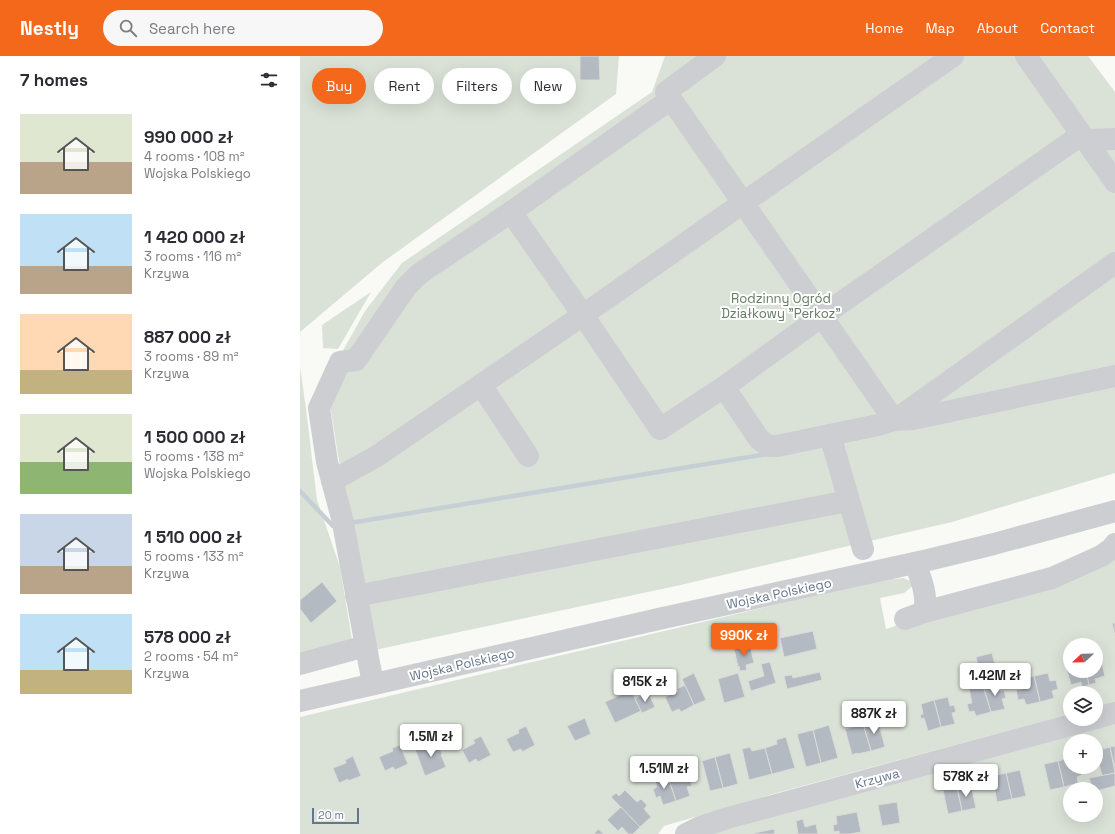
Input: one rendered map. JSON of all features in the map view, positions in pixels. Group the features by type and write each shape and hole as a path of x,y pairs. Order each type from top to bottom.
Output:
{"street":[{"path":"715,56 666,92 894,420"},
{"path":"332,482 377,456 481,385 743,204 953,56"},
{"path":"1026,56 1115,182"},
{"path":"373,684 343,525 327,462 319,408 340,362 356,360 406,287 419,274 671,99"},
{"path":"510,212 583,315 660,430 724,387 822,316 1083,138 1115,139"},
{"path":"894,420 1115,262"},
{"path":"724,387 759,439 768,446 777,446 878,425 894,420 913,419 1115,376"},
{"path":"481,385 528,456"},
{"path":"830,435 863,549"},
{"path":"356,596 848,501"},
{"name":"Wojska Polskiego","path":"300,701 663,618 915,563 994,544 1115,511"},
{"path":"915,563 923,586 926,604 914,615 1052,578 1101,556 1115,544"},
{"path":"300,664 366,646"},
{"name":"Krzywa","path":"1103,717 1115,713"},
{"name":"Krzywa","path":"686,834 700,827 728,818 1069,726"}],"green space":[{"path":"300,56 619,56 616,94 383,262 300,332"},
{"name":"Rodzinny Ogród Działkowy \"Perkoz\"","path":"665,56 1088,56 1115,92 1115,473 952,522 676,586 370,651 326,381 365,311 402,263 652,92"},
{"path":"371,292 338,349 323,348 322,325"},
{"path":"300,366 317,500 340,567 352,640 300,654"},
{"path":"1115,551 1115,702 1103,705 1103,686 1063,686 1063,716 780,792 664,826 658,834 300,834 300,717 880,580 903,578 913,582 914,585 904,593 880,598 886,629"},
{"path":"1115,724 1115,834 711,834 1063,738 1063,774 1103,774 1103,734 1078,734"}],"building":[{"path":"580,56 599,56 600,80 580,80"},
{"path":"322,582 337,601 311,623 300,609 300,600"},
{"path":"1112,623 1115,623 1115,636"},
{"path":"813,631 817,649 784,657 780,638"},
{"path":"750,645 754,663 746,665 747,670 740,671 734,649"},
{"path":"992,653 995,665 987,667 990,679 987,682 988,684 983,686 976,657"},
{"path":"770,662 776,683 751,691 748,681 764,676 761,664"},
{"path":"820,672 822,680 787,689 784,676 792,675 793,678"},
{"path":"694,673 706,700 694,705 682,679"},
{"path":"738,673 745,697 724,703 718,679"},
{"path":"1048,673 1050,681 1056,680 1058,689 1052,691 1054,698 1040,702 1034,676"},
{"path":"1034,676 1040,702 1026,705 1024,699 1018,700 1016,690 1022,689 1019,680"},
{"path":"1069,678 1088,678 1089,685 1082,686 1081,682 1071,685"},
{"path":"1088,678 1098,678 1095,679 1096,683 1089,685"},
{"path":"997,682 1000,691 1004,690 1006,698 1002,699 1005,709 991,712 983,686"},
{"path":"685,685 694,705 681,712 679,709 672,712 665,697 678,691 677,689"},
{"path":"983,686 991,712 976,716 974,711 969,712 967,704 972,703 969,689"},
{"path":"631,690 641,711 615,723 605,702"},
{"path":"648,692 655,707 642,713 635,699"},
{"path":"948,697 950,706 954,705 956,712 952,713 955,724 941,727 934,700"},
{"path":"934,700 941,727 928,731 924,718 921,719 920,715 923,714 921,704"},
{"path":"585,718 591,734 575,741 567,726"},
{"path":"878,720 885,747 871,751 863,724"},
{"path":"863,724 871,751 852,755 845,729"},
{"path":"829,725 838,758 821,763 813,730"},
{"path":"526,726 535,745 522,752 521,749 513,752 506,739 519,733 518,730"},
{"path":"813,730 821,763 806,767 797,734"},
{"path":"481,736 491,755 478,762 476,759 469,763 462,750 475,743 473,740"},
{"path":"786,737 795,768 772,774 765,748 777,744 776,740"},
{"path":"437,740 446,767 425,776 415,749"},
{"path":"400,745 408,764 395,770 393,767 385,771 379,757 393,751 392,748"},
{"path":"1115,746 1115,769 1110,747"},
{"path":"750,747 752,751 765,748 772,774 749,780 742,749"},
{"path":"1110,747 1115,773 1102,776 1102,774 1103,774 1103,749"},
{"path":"730,753 738,784 723,788 715,757"},
{"path":"353,756 361,776 339,783 333,768 346,763 345,760"},
{"path":"715,757 723,788 710,791 702,761"},
{"path":"1063,760 1063,774 1082,774 1077,777 1078,782 1063,783 1058,761"},
{"path":"1058,761 1063,787 1050,790 1044,764"},
{"path":"681,769 684,778 689,777 692,786 687,787 690,796 676,801 667,774"},
{"path":"1020,770 1026,796 1012,799 1006,773"},
{"path":"1006,773 1012,799 997,802 992,776"},
{"path":"1115,773 1115,786 1103,789 1103,782 1090,782 1089,778"},
{"path":"667,774 676,801 663,805 660,796 656,798 653,789 657,787 654,778"},
{"path":"971,785 976,808 962,811 957,788"},
{"path":"957,788 962,811 948,814 943,790"},
{"path":"625,790 637,802 641,799 647,805 644,809 651,817 640,827 611,797 616,793 619,796"},
{"path":"897,802 900,823 882,826 878,805"},
{"path":"621,807 640,827 633,834 628,834 622,827 618,831 607,820"},
{"path":"857,812 861,832 839,834 839,831 834,832 833,825 837,824 836,816"},
{"path":"803,819 805,827 816,824 818,834 798,834 796,821"},
{"path":"598,829 604,834 594,834"},
{"path":"774,829 775,834 754,834 754,833"}],"waterway":[{"path":"350,523 767,454"},
{"path":"300,491 333,526 337,526"}]}
